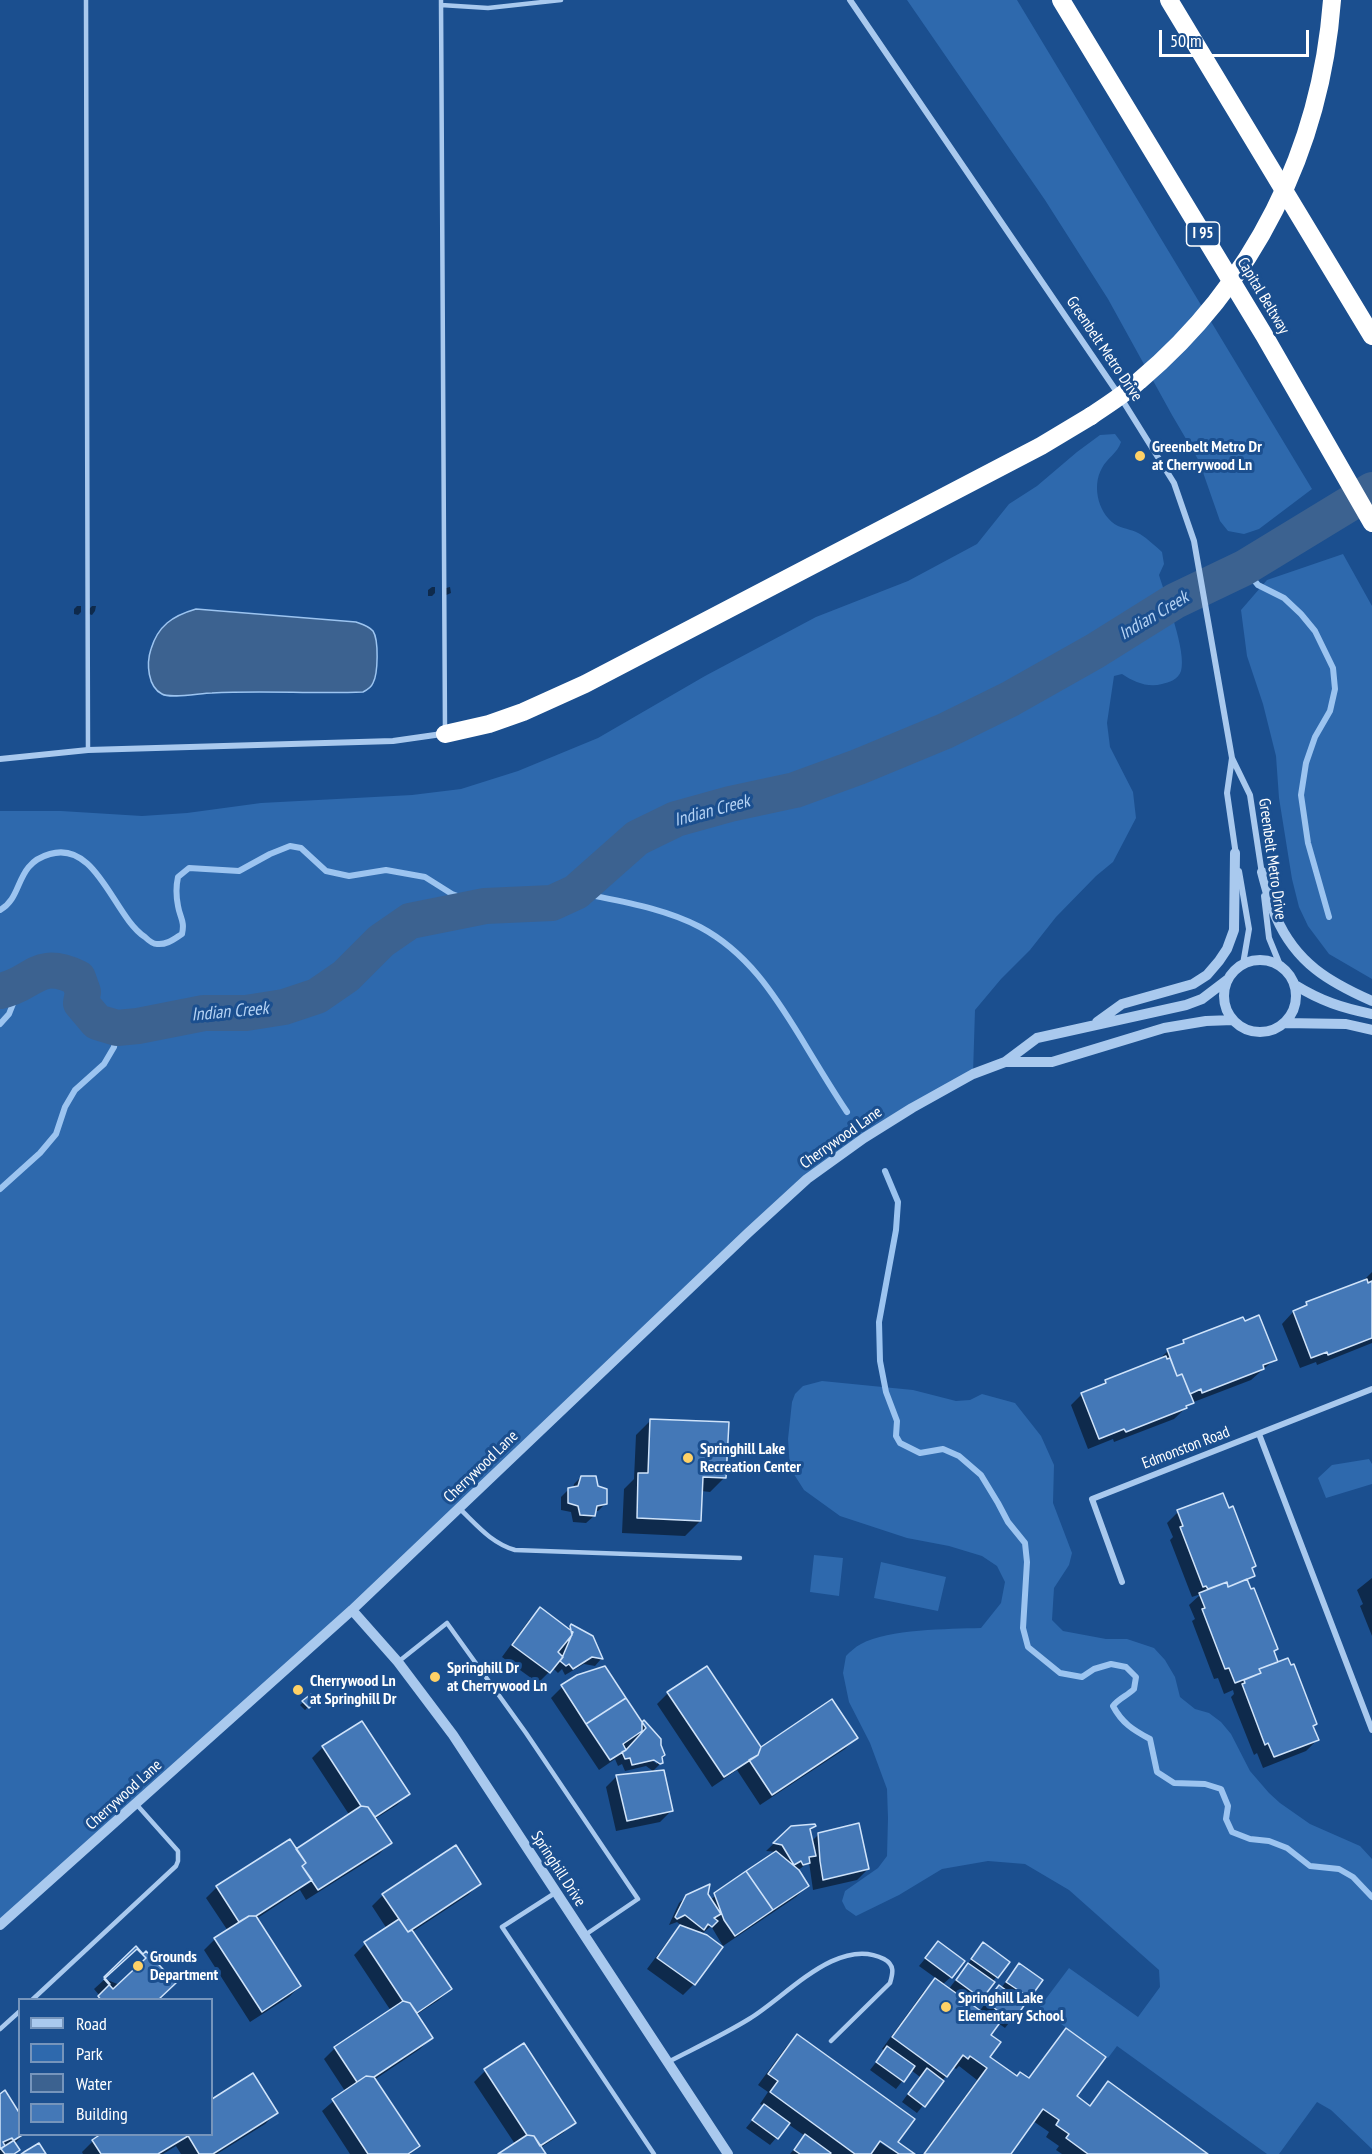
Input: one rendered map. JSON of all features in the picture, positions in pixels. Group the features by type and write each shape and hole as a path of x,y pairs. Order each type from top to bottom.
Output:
{"highway":[{"name":"Capital Beltway","path":"1061,0 1264,335 1372,523"},
{"path":"1169,0 1372,336"},
{"path":"445,734 489,724 523,712 585,684 1031,451 1091,417 1138,383 1193,329 1239,272 1268,225 1291,177 1322,80 1332,0"}],"street":[{"name":"Greenbelt Metro Drive","path":"850,0 1121,398 1174,483 1194,541 1232,758 1250,795 1269,938 1280,965"},
{"path":"0,759 88,750 393,741 445,734"},
{"name":"Greenbelt Metro Drive","path":"1232,758 1227,793 1249,929 1243,964"},
{"path":"1092,1025 1122,1004 1193,984 1207,975 1219,961 1227,949 1234,930 1235,853"},
{"path":"1262,872 1276,917 1291,944 1304,960 1339,987 1372,1001"},
{"path":"1261,960 1280,965 1291,976 1295,985 1294,1010 1284,1023 1270,1031 1260,1032 1240,1027 1233,1020 1224,1002 1227,980 1234,970 1243,964 1261,960"},
{"name":"Cherrywood Lane","path":"0,1925 352,1610 807,1179 833,1159 912,1108 974,1074 1005,1062 1037,1038 1186,1005 1202,999 1227,980"},
{"path":"1295,985 1320,1000 1347,1010 1372,1014"},
{"name":"Cherrywood Lane","path":"1005,1062 1052,1062 1164,1028 1206,1021 1233,1020"},
{"path":"1284,1023 1346,1024 1372,1030"},
{"name":"Edmonston Road","path":"1122,1582 1092,1499 1372,1389"},
{"path":"1259,1434 1372,1730"},
{"name":"Springhill Drive","path":"352,1610 398,1662 453,1735 728,2154"}],"lane":[{"path":"86,0 88,750"},
{"path":"445,734 441,2 488,8 561,0"},
{"path":"459,1508 492,1540 503,1547 515,1550 740,1558"},
{"path":"398,1662 447,1623 526,1733 638,1899 584,1935"},
{"path":"34,1998 176,1866 178,1851 136,1804"},
{"path":"556,1893 502,1927 654,2154"},
{"path":"668,2062 749,2019 814,1971 844,1955 864,1952 888,1962 892,1966 893,1973 890,1983 831,2041"},
{"path":"0,2029 18,2013"}],"green space":[{"path":"907,0 1017,0 1312,489 1259,529 1244,534 1228,531 1220,521 1199,461 1108,299 1045,200"},
{"path":"1115,434 1121,442 1099,476 1097,492 1099,500 1111,521 1140,534 1162,552 1164,564 1159,575 1181,651 1181,671 1173,680 1157,685 1141,684 1122,674 1114,676 1107,723 1110,747 1133,792 1136,818 1113,862 1056,917 1030,950 975,1010 973,1074 833,1159 352,1610 0,1925 0,811 61,811 142,816 187,813 261,803 412,795 461,789 518,771 598,738 705,676 816,617 908,581 977,544 1009,504 1037,486 1100,435"},
{"path":"1343,554 1372,606 1372,979 1329,954 1308,926 1299,907 1292,879 1279,798 1276,756 1263,704 1247,656 1241,610 1267,580"},
{"path":"822,1381 913,1390 956,1401 970,1400 982,1394 1015,1403 1041,1436 1054,1465 1053,1503 1072,1553 1069,1565 1054,1588 1052,1620 1063,1631 1106,1639 1127,1639 1154,1648 1165,1660 1175,1677 1180,1697 1195,1709 1209,1713 1221,1722 1231,1734 1250,1771 1269,1793 1310,1824 1360,1846 1372,1859 1372,2149 1331,2110 1317,2102 1279,2154 1267,2154 1117,2046 1108,2058 1039,2008 1069,1968 1138,2017 1160,1987 1159,1970 1069,1890 1025,1864 988,1861 942,1869 899,1895 856,1916 846,1909 842,1901 845,1891 878,1868 887,1856 888,1818 887,1789 870,1743 849,1702 843,1673 846,1656 861,1644 887,1635 981,1628 1001,1603 1005,1582 997,1566 982,1556 949,1546 907,1538 840,1516 804,1490 790,1468 788,1439 792,1402 795,1394 803,1386"},
{"path":"1369,1459 1372,1464 1372,1484 1326,1498 1318,1478 1332,1465"},
{"path":"814,1555 843,1558 839,1596 810,1592"},
{"path":"881,1562 946,1577 938,1611 874,1598"}],"water":[{"path":"196,609 363,624 375,635 377,665 375,679 370,688 363,692 231,692 172,696 162,694 157,691 149,674 149,655 154,641 167,623"}],"building":[{"path":"1367,1279 1368,1283 1372,1281 1372,1338 1328,1355 1327,1352 1311,1358 1293,1311 1307,1305 1306,1302"},
{"path":"1259,1315 1277,1360 1263,1365 1264,1369 1202,1393 1201,1389 1190,1394 1182,1374 1177,1376 1167,1349 1184,1343 1183,1340 1243,1317 1245,1321"},
{"path":"1166,1356 1167,1359 1170,1358 1177,1376 1182,1374 1194,1403 1186,1406 1187,1408 1126,1432 1124,1429 1099,1439 1081,1393 1106,1383 1105,1380"},
{"name":"Springhill Lake Recreation Center","path":"650,1419 729,1422 726,1478 703,1477 701,1521 637,1518 638,1473 648,1473"},
{"path":"581,1476 596,1476 598,1486 607,1489 607,1504 597,1506 595,1516 580,1515 578,1506 568,1503 568,1488 578,1486"},
{"path":"1223,1493 1229,1508 1233,1506 1256,1566 1252,1568 1255,1576 1228,1587 1227,1582 1208,1589 1206,1586 1203,1587 1180,1527 1183,1526 1177,1510"},
{"path":"1247,1579 1251,1589 1254,1588 1278,1649 1274,1651 1278,1662 1259,1669 1261,1673 1235,1683 1229,1668 1225,1669 1202,1609 1205,1608 1199,1593 1227,1582 1228,1587"},
{"path":"540,1607 573,1632 562,1658 550,1673 512,1645"},
{"path":"571,1624 593,1636 603,1659 592,1657 573,1669 569,1664 566,1666 560,1661 563,1657 558,1652 572,1635"},
{"path":"1288,1658 1291,1665 1294,1664 1317,1724 1313,1726 1319,1740 1274,1757 1268,1743 1265,1745 1242,1684 1245,1683 1244,1680 1261,1673 1259,1669"},
{"path":"605,1666 626,1698 586,1724 561,1685 577,1675"},
{"path":"707,1666 761,1747 758,1755 724,1777 667,1692"},
{"path":"311,1694 317,1701 309,1708 302,1701"},
{"path":"626,1698 646,1728 626,1750 610,1760 586,1724"},
{"path":"832,1699 858,1738 772,1795 749,1760 758,1755 761,1747"},
{"path":"644,1720 661,1739 665,1755 662,1757 663,1763 660,1764 654,1760 632,1765 630,1758 625,1759 622,1752 626,1750 623,1744 642,1731"},
{"path":"362,1721 410,1794 375,1817 368,1807 361,1806 322,1746"},
{"path":"664,1770 673,1811 627,1821 616,1775"},
{"path":"361,1806 368,1807 392,1843 318,1890 302,1866 306,1863 296,1849"},
{"path":"859,1823 869,1869 823,1880 818,1833"},
{"path":"815,1824 816,1826 810,1829 816,1856 809,1857 810,1863 803,1865 801,1861 794,1865 782,1845 773,1843 791,1826"},
{"path":"290,1839 306,1863 302,1866 312,1880 256,1916 249,1916 239,1922 216,1886"},
{"path":"456,1845 481,1884 408,1932 382,1894"},
{"path":"776,1851 799,1870 809,1886 773,1910 746,1871"},
{"path":"746,1871 773,1910 735,1936 724,1920 714,1893"},
{"path":"710,1884 708,1894 721,1914 714,1918 718,1921 712,1927 708,1924 704,1930 685,1915 677,1919 675,1917 686,1895"},
{"path":"249,1916 256,1916 301,1986 262,2012 214,1938"},
{"path":"399,1919 408,1932 412,1930 452,1989 417,2013 410,2003 403,2001 364,1942"},
{"path":"680,1925 707,1935 723,1947 695,1985 657,1958"},
{"path":"938,1941 965,1961 952,1978 925,1958"},
{"path":"983,1942 1010,1962 998,1978 971,1959"},
{"name":"Grounds Department","path":"136,1946 143,1954 146,1951 176,1983 160,1998 100,1998 98,1996 110,1984 104,1977"},
{"path":"137,1949 146,1958 113,1989 104,1979"},
{"path":"968,1963 995,1982 982,1999 956,1980"},
{"path":"1019,1963 1043,1980 1030,1998 1006,1982"},
{"name":"Springhill Lake Elementary School","path":"935,1978 999,2024 991,2035 1001,2042 990,2057 1017,2076 1020,2072 1029,2078 1066,2028 1106,2057 1077,2096 1090,2106 1108,2081 1208,2154 1088,2154 1066,2138 1069,2134 1056,2125 1059,2120 1043,2109 1011,2154 924,2154 987,2068 970,2056 968,2059 963,2055 947,2077 892,2037"},
{"path":"999,1985 1025,2004 1013,2022 986,2002"},
{"path":"403,2001 410,2003 433,2038 374,2077 366,2076 357,2082 334,2047"},
{"path":"797,2034 915,2119 898,2142 915,2154 899,2154 880,2141 871,2154 855,2154 770,2092 778,2081 768,2074"},
{"path":"524,2043 576,2123 540,2146 534,2136 527,2135 484,2069"},
{"path":"887,2046 915,2066 904,2082 876,2062"},
{"path":"927,2068 944,2081 925,2107 908,2094"},
{"path":"253,2073 278,2113 213,2154 199,2154 188,2136 213,2136 213,2098"},
{"path":"366,2076 374,2077 420,2146 408,2154 368,2154 332,2099"},
{"path":"5,2090 18,2111 18,2136 21,2136 0,2149 0,2094"},
{"path":"764,2104 790,2123 778,2139 752,2120"},
{"path":"805,2134 831,2153 800,2154 794,2150"},
{"path":"527,2135 534,2136 546,2154 498,2154"},
{"path":"98,2136 188,2136 158,2154 101,2154 92,2140"},
{"path":"12,2138 20,2150 14,2154 5,2154 1,2149 5,2146 3,2142"},
{"path":"39,2143 46,2154 21,2154 24,2152"}],"waterway":[{"name":"Indian Creek","path":"0,991 12,988 44,971 64,973 78,978 83,992 81,1003 97,1022 117,1028 204,1013 246,1013 284,1007 317,996 346,976 381,941 410,921 485,906 552,903 576,892 637,838 676,819 795,790 945,731 1010,699 1095,651 1175,601 1244,568 1372,490"},
{"path":"1244,568 1258,585 1284,598 1301,614 1315,631 1333,668 1335,689 1330,711 1315,737 1306,763 1301,795 1308,843 1329,917"},
{"path":"0,910 13,897 30,865 50,854 66,853 80,858 93,869 134,927 152,943 164,944 182,934 177,884 178,877 189,868 239,871 290,846 301,848 326,871 349,876 386,870 425,877 452,894 485,906"},
{"path":"576,892 670,914 700,927 732,949 770,990 847,1112"},
{"path":"0,1024 9,1014 22,981"},
{"path":"0,1189 40,1153 56,1134 65,1107 75,1090 104,1064 114,1047 117,1028"},
{"path":"885,1171 898,1202 896,1230 879,1322 880,1361 886,1392 897,1421 896,1436 900,1443 920,1453 943,1449 959,1456 981,1475 1008,1522 1025,1543 1027,1562 1023,1628 1028,1647 1060,1673 1082,1677 1094,1669 1111,1664 1126,1667 1136,1677 1134,1689 1113,1706 1128,1726 1150,1739 1157,1772 1174,1783 1205,1784 1221,1789 1228,1806 1226,1819 1232,1832 1287,1848 1310,1866 1339,1869 1353,1877 1372,1897"}],"place":[{"name":"Greenbelt Metro Dr at Cherrywood Ln","path":"1140,456"},
{"name":"Springhill Lake Recreation Center","path":"688,1458"},
{"name":"Springhill Dr at Cherrywood Ln","path":"435,1677"},
{"name":"Cherrywood Ln at Springhill Dr","path":"298,1690"},
{"name":"Grounds Department","path":"138,1966"},
{"name":"Springhill Lake Elementary School","path":"946,2007"}]}
